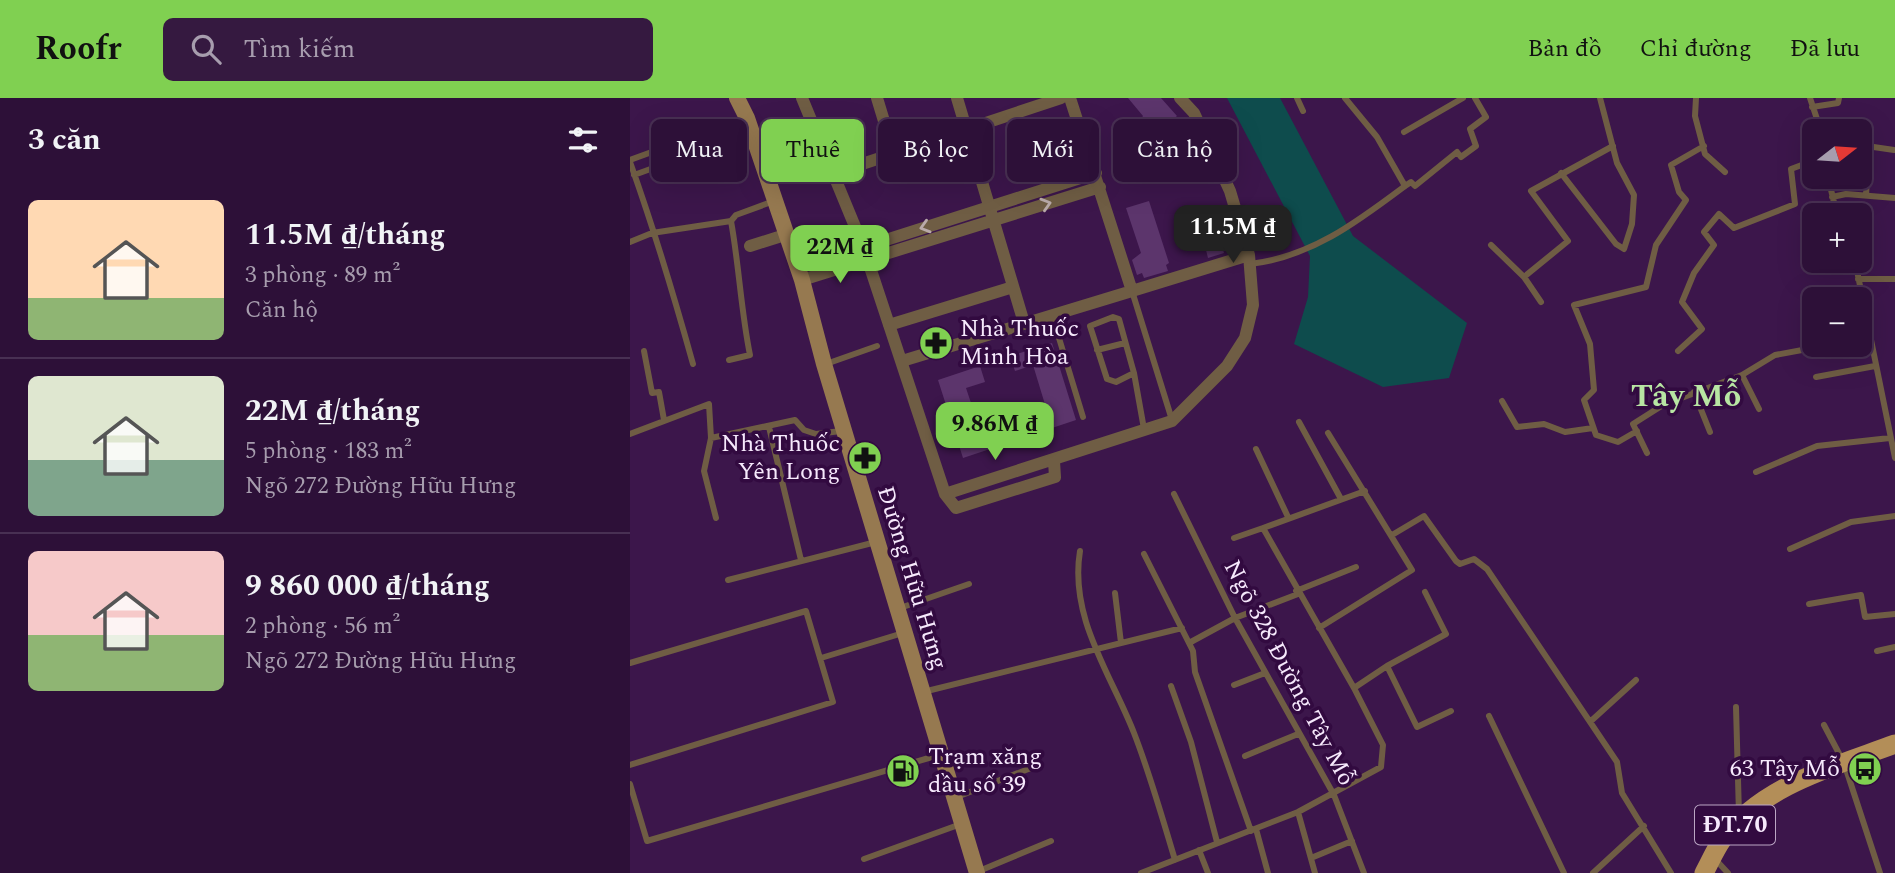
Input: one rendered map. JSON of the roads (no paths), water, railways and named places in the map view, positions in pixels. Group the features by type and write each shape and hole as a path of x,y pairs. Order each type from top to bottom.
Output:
{"main road":[{"name":"Đường Hữu Hưng","path":"739,98 788,234 824,364 977,873"},
{"name":"ĐT.70","path":"1708,865 1739,820 1780,790 1895,744"}],"street":[{"path":"802,98 810,119"},
{"path":"877,98 883,119"},
{"path":"957,98 964,119"},
{"path":"993,122 1061,98"},
{"path":"1070,98 1077,119"},
{"path":"945,494 1172,421 1227,366 1245,338 1253,305 1249,260 1230,191 1194,113 1180,98"},
{"path":"835,182 865,253 945,494 956,508 1017,490 1055,477 1054,461"},
{"path":"981,182 991,221 1024,323"},
{"path":"800,274 988,207 1067,182"},
{"path":"1099,182 1132,291"},
{"path":"865,253 991,221 1100,187"},
{"path":"750,246 788,234"},
{"path":"902,361 1132,291 1249,260"},
{"path":"889,325 1013,287"}],"lane":[{"path":"1297,98 1303,111"},
{"path":"1345,98 1377,137 1405,186"},
{"path":"1404,132 1463,98"},
{"path":"1249,260 1299,254 1326,242 1405,186 1411,183 1415,186 1457,152 1461,157 1476,146 1470,129 1486,117 1475,98"},
{"path":"1561,173 1616,244 1624,249 1632,224 1634,195 1617,163 1600,98"},
{"path":"1696,98 1695,116 1705,154 1725,172"},
{"path":"1810,98 1816,119"},
{"path":"1812,107 1838,103 1839,98"},
{"path":"693,364 662,253 652,233 630,161 747,118"},
{"path":"1524,278 1568,241 1531,191 1613,146"},
{"path":"1637,431 1618,443 1596,435 1584,400 1594,390 1590,344 1574,305 1636,292 1646,287 1656,245 1686,200 1679,192 1671,165 1704,146"},
{"path":"1872,147 1894,150"},
{"path":"1678,351 1702,329 1682,302 1694,273 1714,245 1704,232 1719,214 1734,228 1796,204 1791,169 1802,165"},
{"path":"634,175 651,169"},
{"path":"1830,189 1834,203"},
{"path":"1866,189 1866,195"},
{"path":"1832,197 1866,195 1895,198"},
{"path":"630,242 652,233 731,221 736,215 776,201"},
{"path":"729,360 750,355 731,221"},
{"path":"1491,246 1524,278 1541,302"},
{"path":"1857,273 1859,287"},
{"path":"1858,279 1895,279"},
{"path":"1132,291 1172,421"},
{"path":"1052,315 1083,417"},
{"path":"1133,373 1116,382 1107,379 1090,326 1112,317 1119,319 1133,373 1145,430"},
{"path":"1097,350 1125,342"},
{"path":"824,364 877,346"},
{"path":"1647,453 1633,424 1639,419 1695,391 1742,375 1775,355 1802,350"},
{"path":"644,351 652,393 659,392 664,419"},
{"path":"1872,353 1886,406 1895,456"},
{"path":"1816,377 1875,366"},
{"path":"1742,375 1759,409"},
{"path":"1695,391 1710,432"},
{"path":"1502,401 1517,427 1544,424 1565,432 1593,428"},
{"path":"630,434 709,404 712,414 711,438 704,471 716,519"},
{"path":"1886,406 1895,405"},
{"path":"711,438 795,420 804,430 816,434 844,431"},
{"path":"1299,422 1342,499"},
{"path":"769,427 801,560"},
{"path":"1319,628 1412,570 1328,433"},
{"path":"1756,472 1818,446 1890,438"},
{"path":"1255,449 1288,517"},
{"path":"1012,474 1017,490"},
{"path":"1234,538 1365,491"},
{"name":"Ngõ 328 Đường Tây Mỗ","path":"1174,494 1235,618 1334,795 1364,873"},
{"path":"1392,535 1424,516 1456,561 1460,564 1474,559 1487,569 1617,762 1622,793 1671,873"},
{"path":"1790,550 1851,522 1895,516"},
{"path":"1141,873 1298,812 1334,795 1381,767 1382,745 1354,688 1262,528"},
{"path":"728,580 877,542"},
{"path":"1080,551 1077,569 1094,651 1123,705 1175,860"},
{"path":"1144,554 1189,643 1195,673 1268,873"},
{"path":"1189,643 1235,618 1356,566"},
{"path":"898,609 969,584"},
{"path":"1354,688 1387,666 1446,634 1425,592"},
{"path":"1115,593 1121,643"},
{"path":"1809,604 1861,594 1865,617 1895,614"},
{"path":"630,663 806,611 833,702 630,765"},
{"path":"923,692 1182,628"},
{"path":"821,658 905,633"},
{"path":"1877,650 1895,647"},
{"path":"1387,666 1417,727 1451,711"},
{"path":"1234,685 1265,673"},
{"path":"1591,721 1636,680"},
{"path":"1171,686 1191,743 1217,842"},
{"path":"1736,707 1739,820"},
{"path":"1489,716 1564,873"},
{"path":"1824,725 1844,763 1880,873"},
{"path":"1245,756 1298,734"},
{"path":"630,784 647,841 941,755"},
{"path":"955,798 1031,768"},
{"path":"1298,812 1315,873"},
{"path":"864,859 962,823"},
{"path":"1593,873 1644,826"},
{"path":"977,873 1051,841"},
{"path":"1311,858 1352,841"},
{"path":"1199,850 1208,873"},
{"path":"1708,865 1728,873"}],"place":[{"name":"Nhà Thuốc Minh Hòa","path":"936,343"},
{"name":"Nhà Thuốc Yên Long","path":"865,458"},
{"name":"63 Tây Mỗ","path":"1865,769"},
{"name":"Trạm xăng dầu số 39","path":"903,771"}],"district":[{"name":"Tây Mỗ","path":"1686,396"}]}
